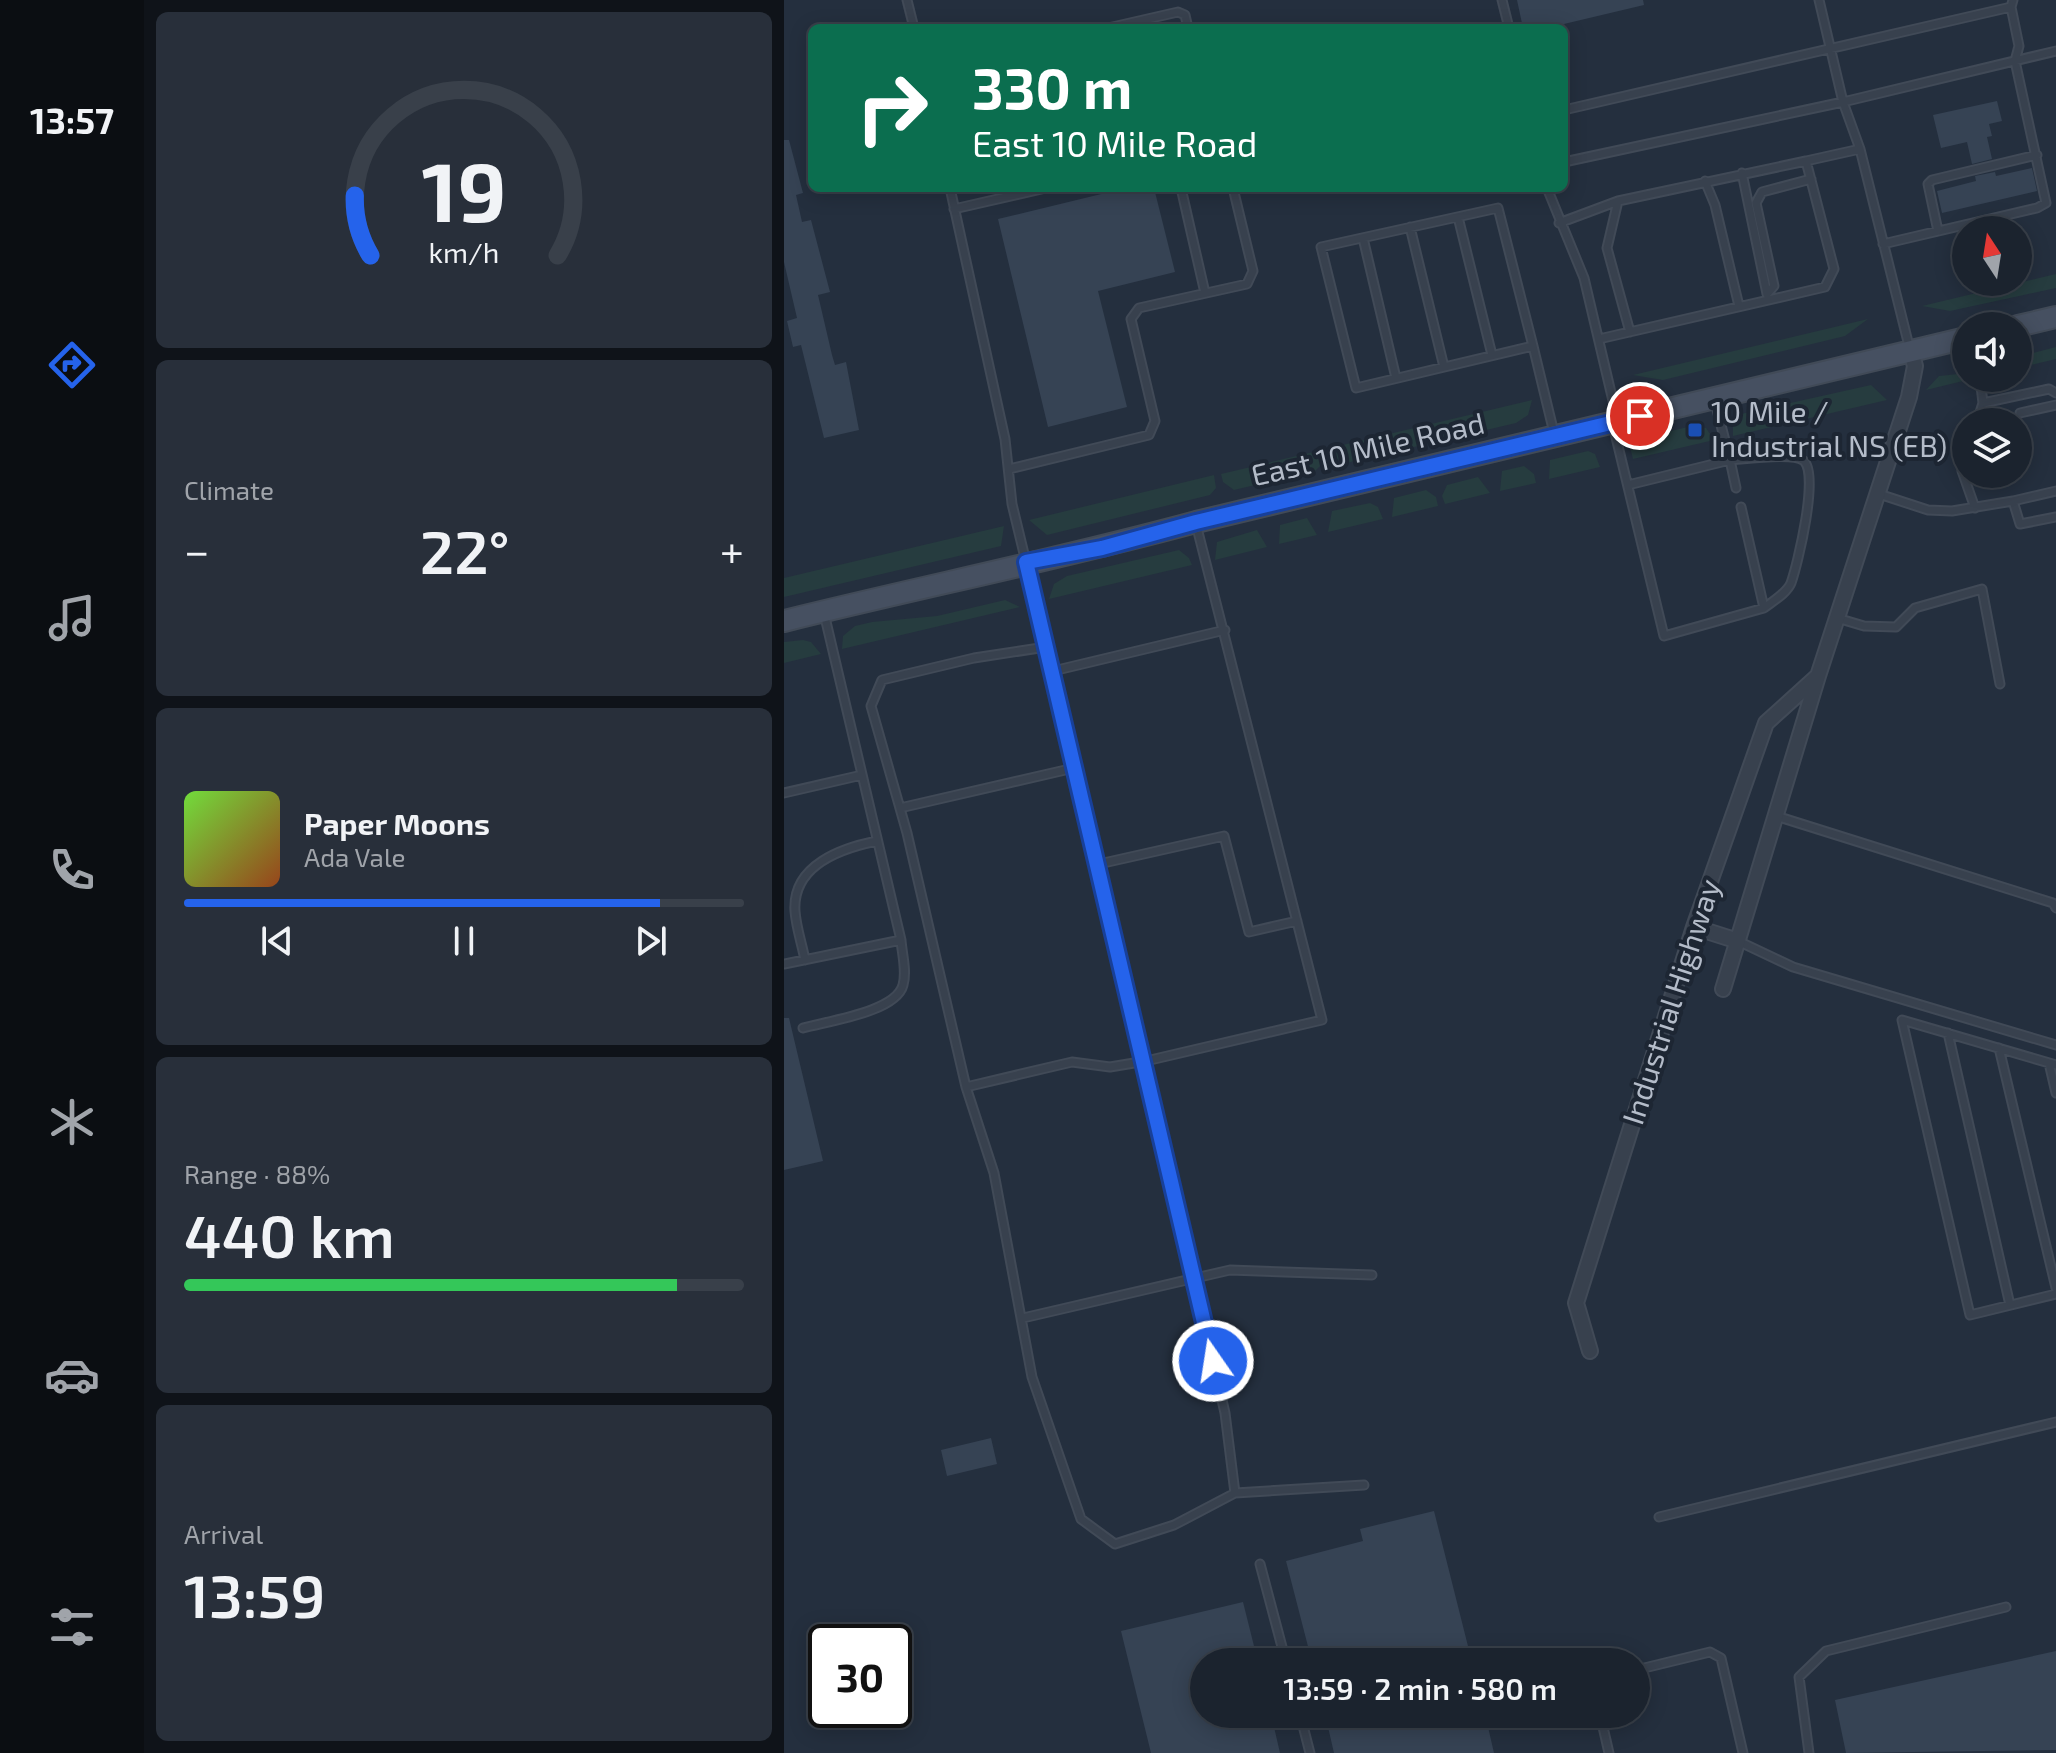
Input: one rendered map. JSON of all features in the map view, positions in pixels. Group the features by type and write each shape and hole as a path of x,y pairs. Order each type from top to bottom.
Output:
{"main road":[{"path":"2032,323 2056,317"},
{"name":"East 10 Mile Road","path":"784,621 1026,562 1102,548 1196,522 1952,342"}],"street":[{"name":"Industrial Highway","path":"1723,989 1818,676 1914,378 1911,352"},
{"path":"1026,562 1146,1061 1213,1361"},
{"name":"Industrial Highway","path":"1590,1351 1576,1303 1694,927 1766,723 1818,676"},
{"path":"1694,927 1738,941"}],"lane":[{"path":"907,0 913,24"},
{"path":"1502,0 1508,24"},
{"path":"1819,0 1843,102 1860,149 1911,352"},
{"path":"1568,109 1830,49 2012,3 2019,46 2015,61 2046,203 2037,208 1883,244"},
{"path":"1126,24 1178,12 1185,15 1187,24"},
{"path":"1568,161 1843,102 2056,51"},
{"path":"1559,223 1618,201 1860,149"},
{"path":"1938,231 1928,184 1932,180 2037,155"},
{"path":"1599,339 1768,297 1825,287 1834,269 1806,161"},
{"path":"1742,173 1768,297"},
{"path":"1768,297 1774,286 1756,203 1762,192 1811,179"},
{"path":"1705,181 1715,205 1739,306"},
{"path":"951,192 1026,562"},
{"path":"954,209 1028,192"},
{"path":"1182,192 1205,293"},
{"path":"1009,469 1149,435 1155,421 1131,319 1139,308 1247,284 1253,271 1234,192"},
{"path":"1548,192 1584,278 1628,485 1664,636 1764,608 1790,586 1806,519 1810,472 1805,461 1795,456 1730,460 1628,485"},
{"path":"1618,201 1607,248 1630,332"},
{"path":"1533,346 1356,388 1321,247 1498,208 1533,346 1555,436"},
{"path":"1458,217 1492,355"},
{"path":"1410,227 1444,367"},
{"path":"1363,238 1396,378"},
{"path":"1983,403 2049,389 2056,393"},
{"path":"1981,408 1982,392"},
{"path":"1714,399 1736,488"},
{"path":"2032,410 2056,405"},
{"path":"1968,488 1975,508"},
{"path":"1879,494 1928,510 1975,508 2056,491"},
{"path":"2013,501 2020,524 2056,517"},
{"path":"1741,507 1764,608"},
{"path":"966,1087 1072,1062 1110,1067 1146,1061 1322,1020 1196,522"},
{"path":"1837,618 1864,626 1896,627 1915,608 1982,589 2000,684"},
{"path":"803,1028 892,1002 903,985 901,940 823,611"},
{"path":"1053,671 1225,630"},
{"path":"1046,647 974,658 882,680 871,706 900,808 966,1087 994,1173 1032,1377 1081,1519 1115,1544 1174,1525 1235,1493 1364,1485"},
{"path":"900,808 1076,768"},
{"path":"784,793 862,775"},
{"path":"1776,816 2053,903 2056,908"},
{"path":"1099,864 1224,836 1249,932 1297,921"},
{"path":"805,960 795,908 804,877 827,857 849,846 877,841"},
{"path":"784,964 901,940"},
{"path":"1738,941 1793,967 2056,1045"},
{"path":"1999,1048 2056,1291 1970,1315 1902,1020 1948,1033 1999,1048 2053,1064 2056,1093"},
{"path":"1948,1033 2010,1305"},
{"path":"1023,1318 1194,1277 1248,1269 1372,1275"},
{"path":"1213,1361 1225,1413 1235,1493"},
{"path":"1659,1517 2056,1422"},
{"path":"1260,1564 1282,1648"},
{"path":"1809,1753 1799,1677 1826,1651 2006,1607"},
{"path":"1650,1667 1710,1652 1721,1658 1743,1753"},
{"path":"1304,1728 1310,1753"},
{"path":"1603,1728 1609,1753"}],"green space":[{"path":"2056,274 2056,288 2032,293 2032,280"},
{"path":"1964,296 2019,296 1950,311 1922,306"},
{"path":"1868,319 1845,336 1663,380 1633,375"},
{"path":"2056,347 2056,359 2032,365 2032,353"},
{"path":"1952,375 1952,384 1926,390 1939,376"},
{"path":"1871,385 1887,400 1733,436 1733,423 1741,414"},
{"path":"1532,400 1528,415 1516,423 1346,463 1332,457 1330,448"},
{"path":"1692,426 1706,428 1714,440 1633,459 1630,447 1637,439"},
{"path":"1322,450 1323,463 1315,471 1234,490 1223,482 1221,474"},
{"path":"1588,451 1595,454 1600,467 1549,479 1550,460"},
{"path":"1524,466 1534,474 1536,483 1500,491 1502,471"},
{"path":"1214,475 1216,488 1210,495 1047,535 1029,520"},
{"path":"1478,477 1490,493 1445,504 1442,496 1447,485"},
{"path":"1426,490 1436,497 1438,506 1392,517 1394,498"},
{"path":"1370,503 1378,507 1383,519 1328,532 1332,511"},
{"path":"1307,518 1317,535 1279,544 1280,525"},
{"path":"1004,526 1001,546 784,597 784,578"},
{"path":"1257,530 1267,547 1215,560 1217,542"},
{"path":"1179,550 1192,565 1049,599 1054,584 1067,576"},
{"path":"1005,600 1020,607 842,649 843,636 855,626 937,616"},
{"path":"784,642 811,642 821,654 784,663"}],"building":[{"path":"1517,0 1643,0 1644,5 1564,24 1522,24"},
{"path":"1997,101 2002,121 1989,124 1992,136 1987,137 1992,159 1972,164 1967,142 1941,148 1933,115"},
{"path":"784,140 789,140 803,193 796,195 802,222 811,220 830,292 818,295 832,355 835,365 846,362 859,430 824,438 801,345 793,347 787,321 797,318 784,262"},
{"path":"2032,168 2037,191 1942,213 1937,191 1976,181 1975,176 1995,172 1996,176"},
{"path":"1109,192 1155,192 1175,272 1098,291 1127,407 1048,427 998,219"},
{"path":"784,1018 789,1018 823,1161 784,1170"},
{"path":"991,1438 997,1464 947,1476 941,1450"},
{"path":"1434,1511 1468,1648 1308,1648 1286,1561 1363,1541 1360,1529"},
{"path":"1243,1602 1254,1648 1190,1648 1190,1728 1274,1728 1280,1753 1151,1753 1121,1631"},
{"path":"2056,1651 2056,1750 1846,1753 1835,1700"},
{"path":"1328,1728 1488,1728 1494,1753 1334,1753"}],"place":[{"name":"10 Mile / Industrial NS (EB)","path":"1695,430"}],"route":[{"path":"1213,1361 1146,1061 1026,562 1102,548 1196,522 1640,416"}]}
